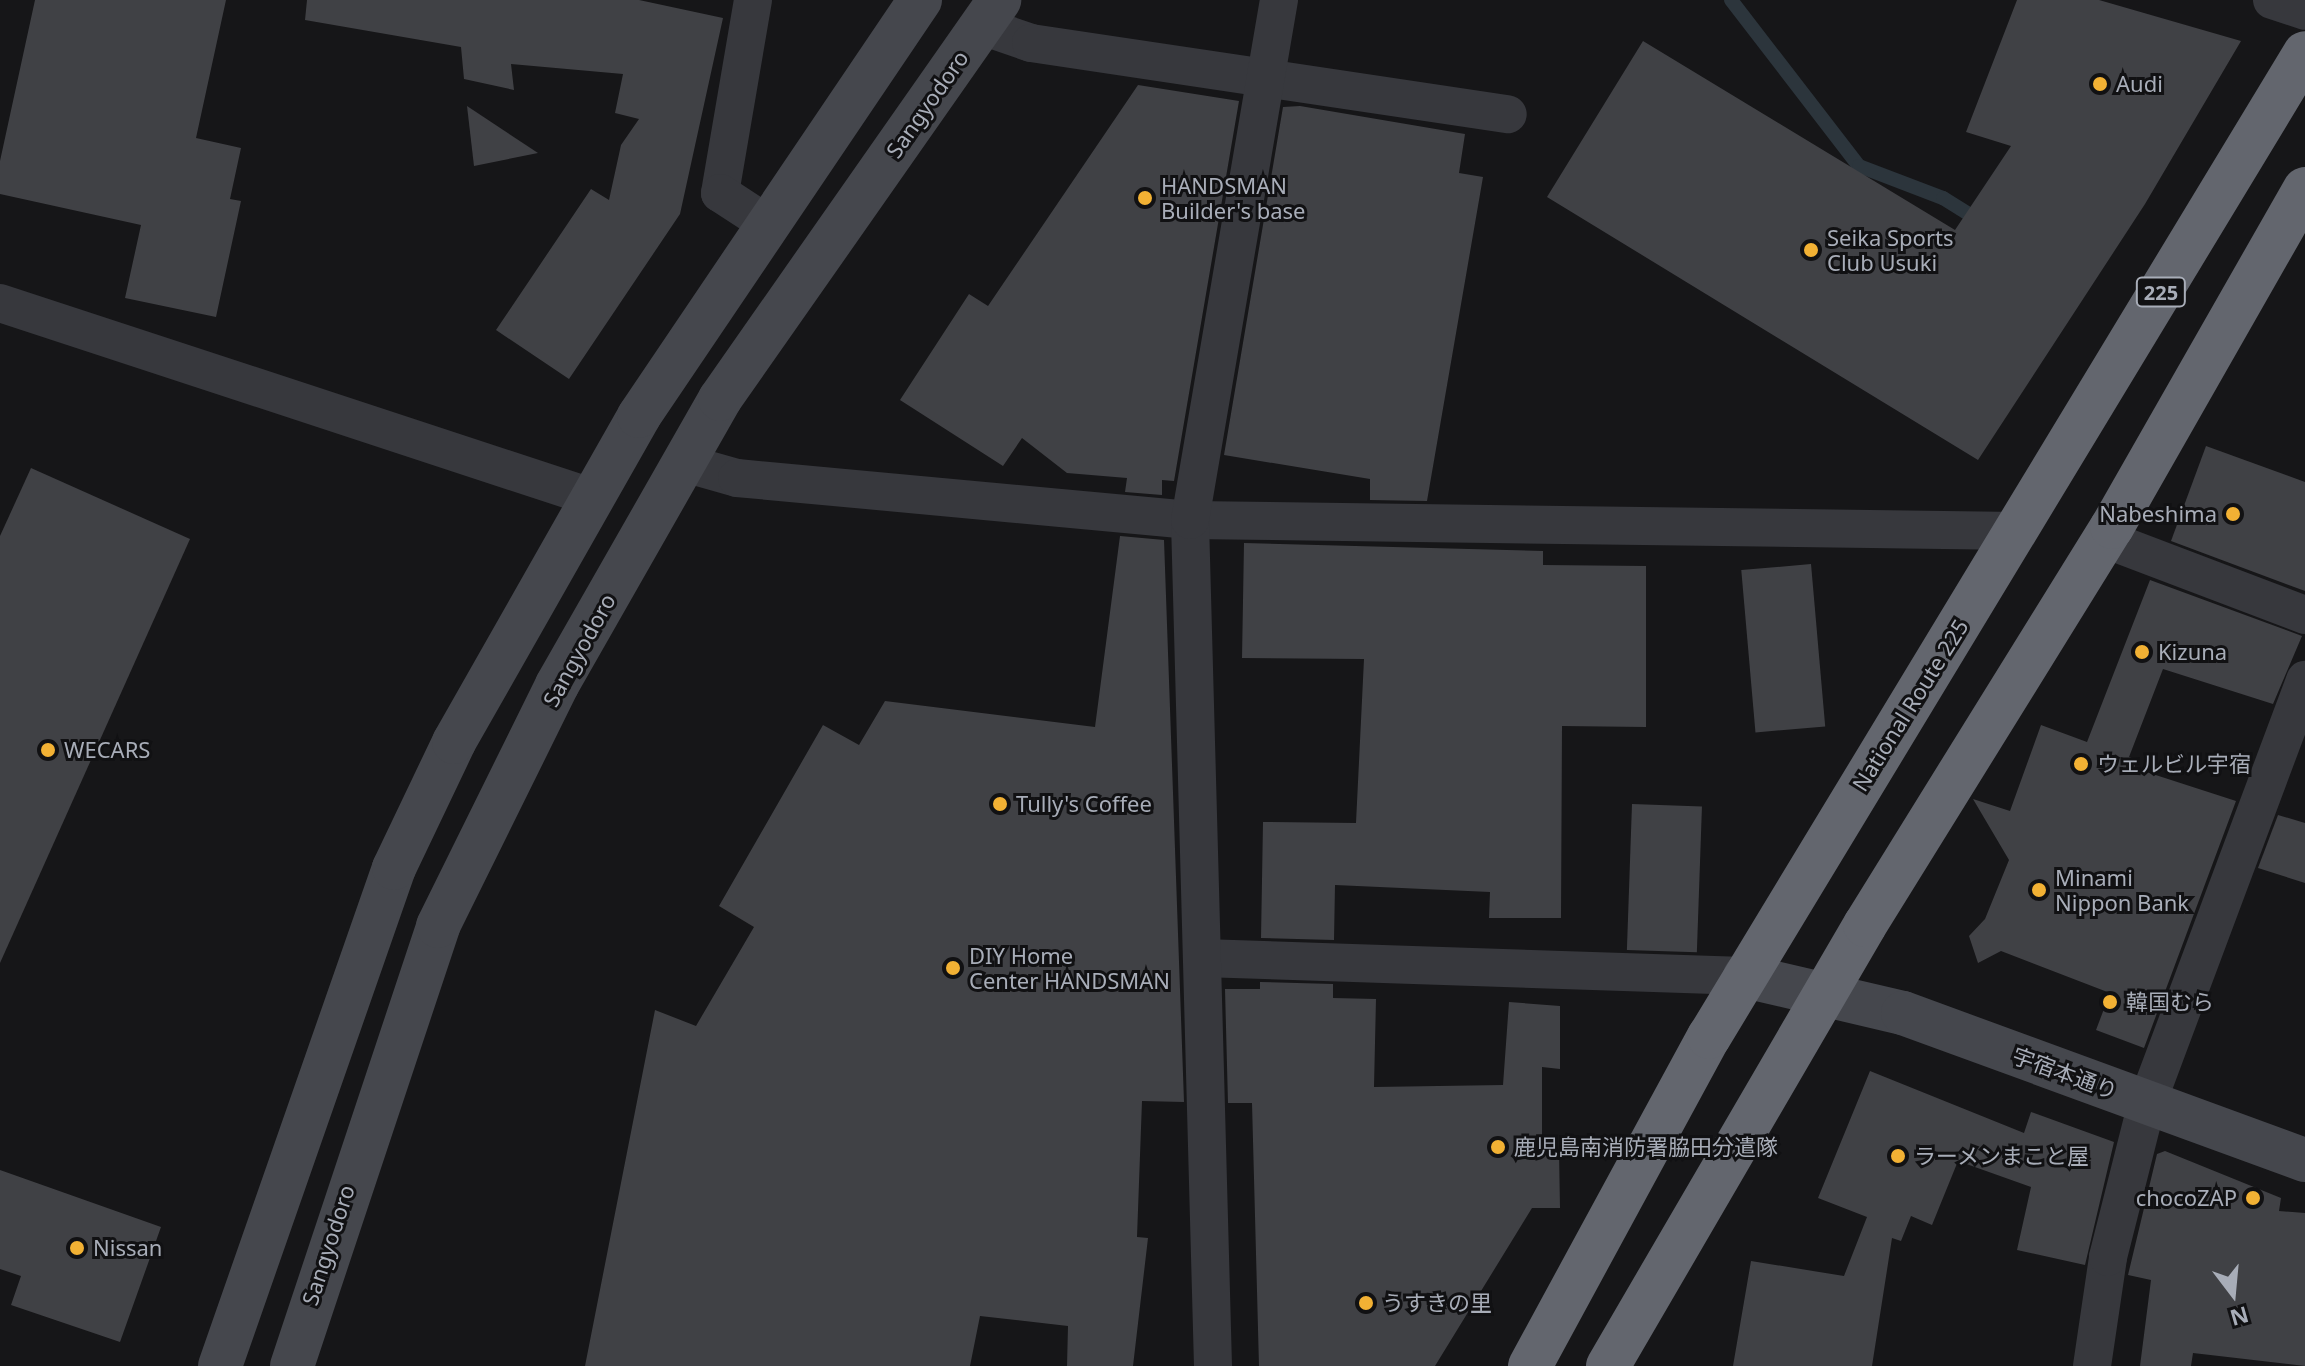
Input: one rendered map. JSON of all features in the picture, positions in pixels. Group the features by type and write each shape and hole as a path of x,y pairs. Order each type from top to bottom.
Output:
{"highway":[{"name":"National Route 225","path":"1530,1366 1745,976 2018,531 2305,53"},
{"path":"1608,1366 1823,995 2105,539 2305,189"}],"main road":[{"path":"220,1366 394,868 454,742 591,497 766,223 920,0"},
{"name":"Sangyodoro","path":"292,1366 438,926 557,685 720,399 990,13"},
{"name":"宇宿本通り","path":"1745,976 1903,1013 2305,1160"}],"street":[{"path":"753,0 720,193 766,223"},
{"path":"1213,1366 1190,520 1279,0"},
{"path":"2272,0 2305,11"},
{"path":"990,13 1031,43 1508,114"},
{"path":"0,303 591,497"},
{"path":"684,463 737,478 1190,520 2018,531"},
{"path":"2105,539 2305,615"},
{"path":"2092,1366 2108,1257 2147,1103 2305,680"},
{"path":"1202,958 1745,976"}],"building":[{"path":"35,0 226,0 196,138 241,148 230,199 241,201 216,317 125,298 141,225 0,194 0,161"},
{"path":"307,0 639,0 723,18 680,214 569,379 496,330 591,189 609,200 621,145 639,119 615,113 623,74 511,64 514,90 464,79 461,47 305,20"},
{"name":"Seika Sports Club Usuki","path":"2017,0 2099,0 2241,41 2145,204 1978,460 1547,197 1643,41 1955,230 2011,146 1966,132"},
{"name":"HANDSMAN Builder's base","path":"1138,85 1239,101 1174,481 1162,480 1162,495 1125,492 1127,478 1067,473 1022,438 1003,466 900,400 969,294 988,306"},
{"path":"467,106 538,153 474,166"},
{"path":"1300,106 1465,134 1459,173 1483,177 1427,501 1370,500 1370,479 1224,455 1283,107"},
{"path":"2206,446 2305,482 2305,591 2171,541"},
{"name":"WECARS","path":"31,468 190,539 0,963 0,536"},
{"name":"DIY Home Center HANDSMAN","path":"1120,536 1164,540 1184,1102 1142,1101 1137,1237 1148,1238 1133,1366 1067,1366 1068,1326 980,1316 970,1366 585,1366 655,1010 696,1026 754,927 719,906 823,725 859,745 885,701 1095,727"},
{"path":"1244,543 1543,551 1543,565 1646,566 1646,727 1562,726 1561,918 1489,918 1490,892 1335,885 1334,940 1261,938 1263,822 1356,823 1364,659 1242,658"},
{"path":"1811,564 1825,726 1755,732 1741,570"},
{"path":"2150,580 2302,636 2273,704 2163,669 2129,757 2137,760 2134,768 2236,801 2144,1048 2096,1030 2110,993 2001,951 1978,963 1969,936 1985,919 2009,860 1973,799 2010,811 2041,725 2087,742"},
{"path":"1632,804 1702,806 1697,952 1627,950"},
{"path":"2278,815 2305,823 2305,883 2258,868"},
{"path":"1260,982 1333,984 1333,998 1376,999 1374,1087 1503,1085 1509,1002 1560,1006 1560,1069 1542,1067 1542,1152 1559,1151 1560,1208 1532,1208 1435,1366 1259,1366 1252,1103 1228,1103 1225,989 1260,989"},
{"path":"1870,1071 2024,1133 2031,1112 2114,1142 2085,1265 2017,1250 2031,1187 1958,1161 1932,1225 1911,1216 1901,1241 1892,1238 1872,1366 1733,1366 1751,1261 1844,1276 1867,1217 1818,1198"},
{"path":"2165,1151 2281,1198 2279,1211 2305,1213 2305,1366 2193,1353 2191,1366 2140,1366 2151,1280 2128,1275 2157,1154"},
{"name":"Nissan","path":"0,1170 161,1227 120,1342 11,1305 21,1276 0,1269"}],"waterway":[{"path":"1731,0 1859,166 1943,198 1980,221"}],"place":[{"name":"Audi","path":"2100,84"},
{"name":"HANDSMAN Builder's base","path":"1145,198"},
{"name":"Seika Sports Club Usuki","path":"1811,250"},
{"name":"Nabeshima","path":"2233,514"},
{"name":"Kizuna","path":"2142,652"},
{"name":"WECARS","path":"48,750"},
{"name":"ウェルビル宇宿","path":"2081,764"},
{"name":"Tully's Coffee","path":"1000,804"},
{"name":"Minami Nippon Bank","path":"2039,890"},
{"name":"DIY Home Center HANDSMAN","path":"953,968"},
{"name":"韓国むら","path":"2110,1002"},
{"name":"鹿児島南消防署脇田分遣隊","path":"1498,1147"},
{"name":"ラーメンまこと屋","path":"1898,1156"},
{"name":"chocoZAP","path":"2253,1198"},
{"name":"Nissan","path":"77,1248"},
{"name":"うすきの里","path":"1366,1303"}]}
